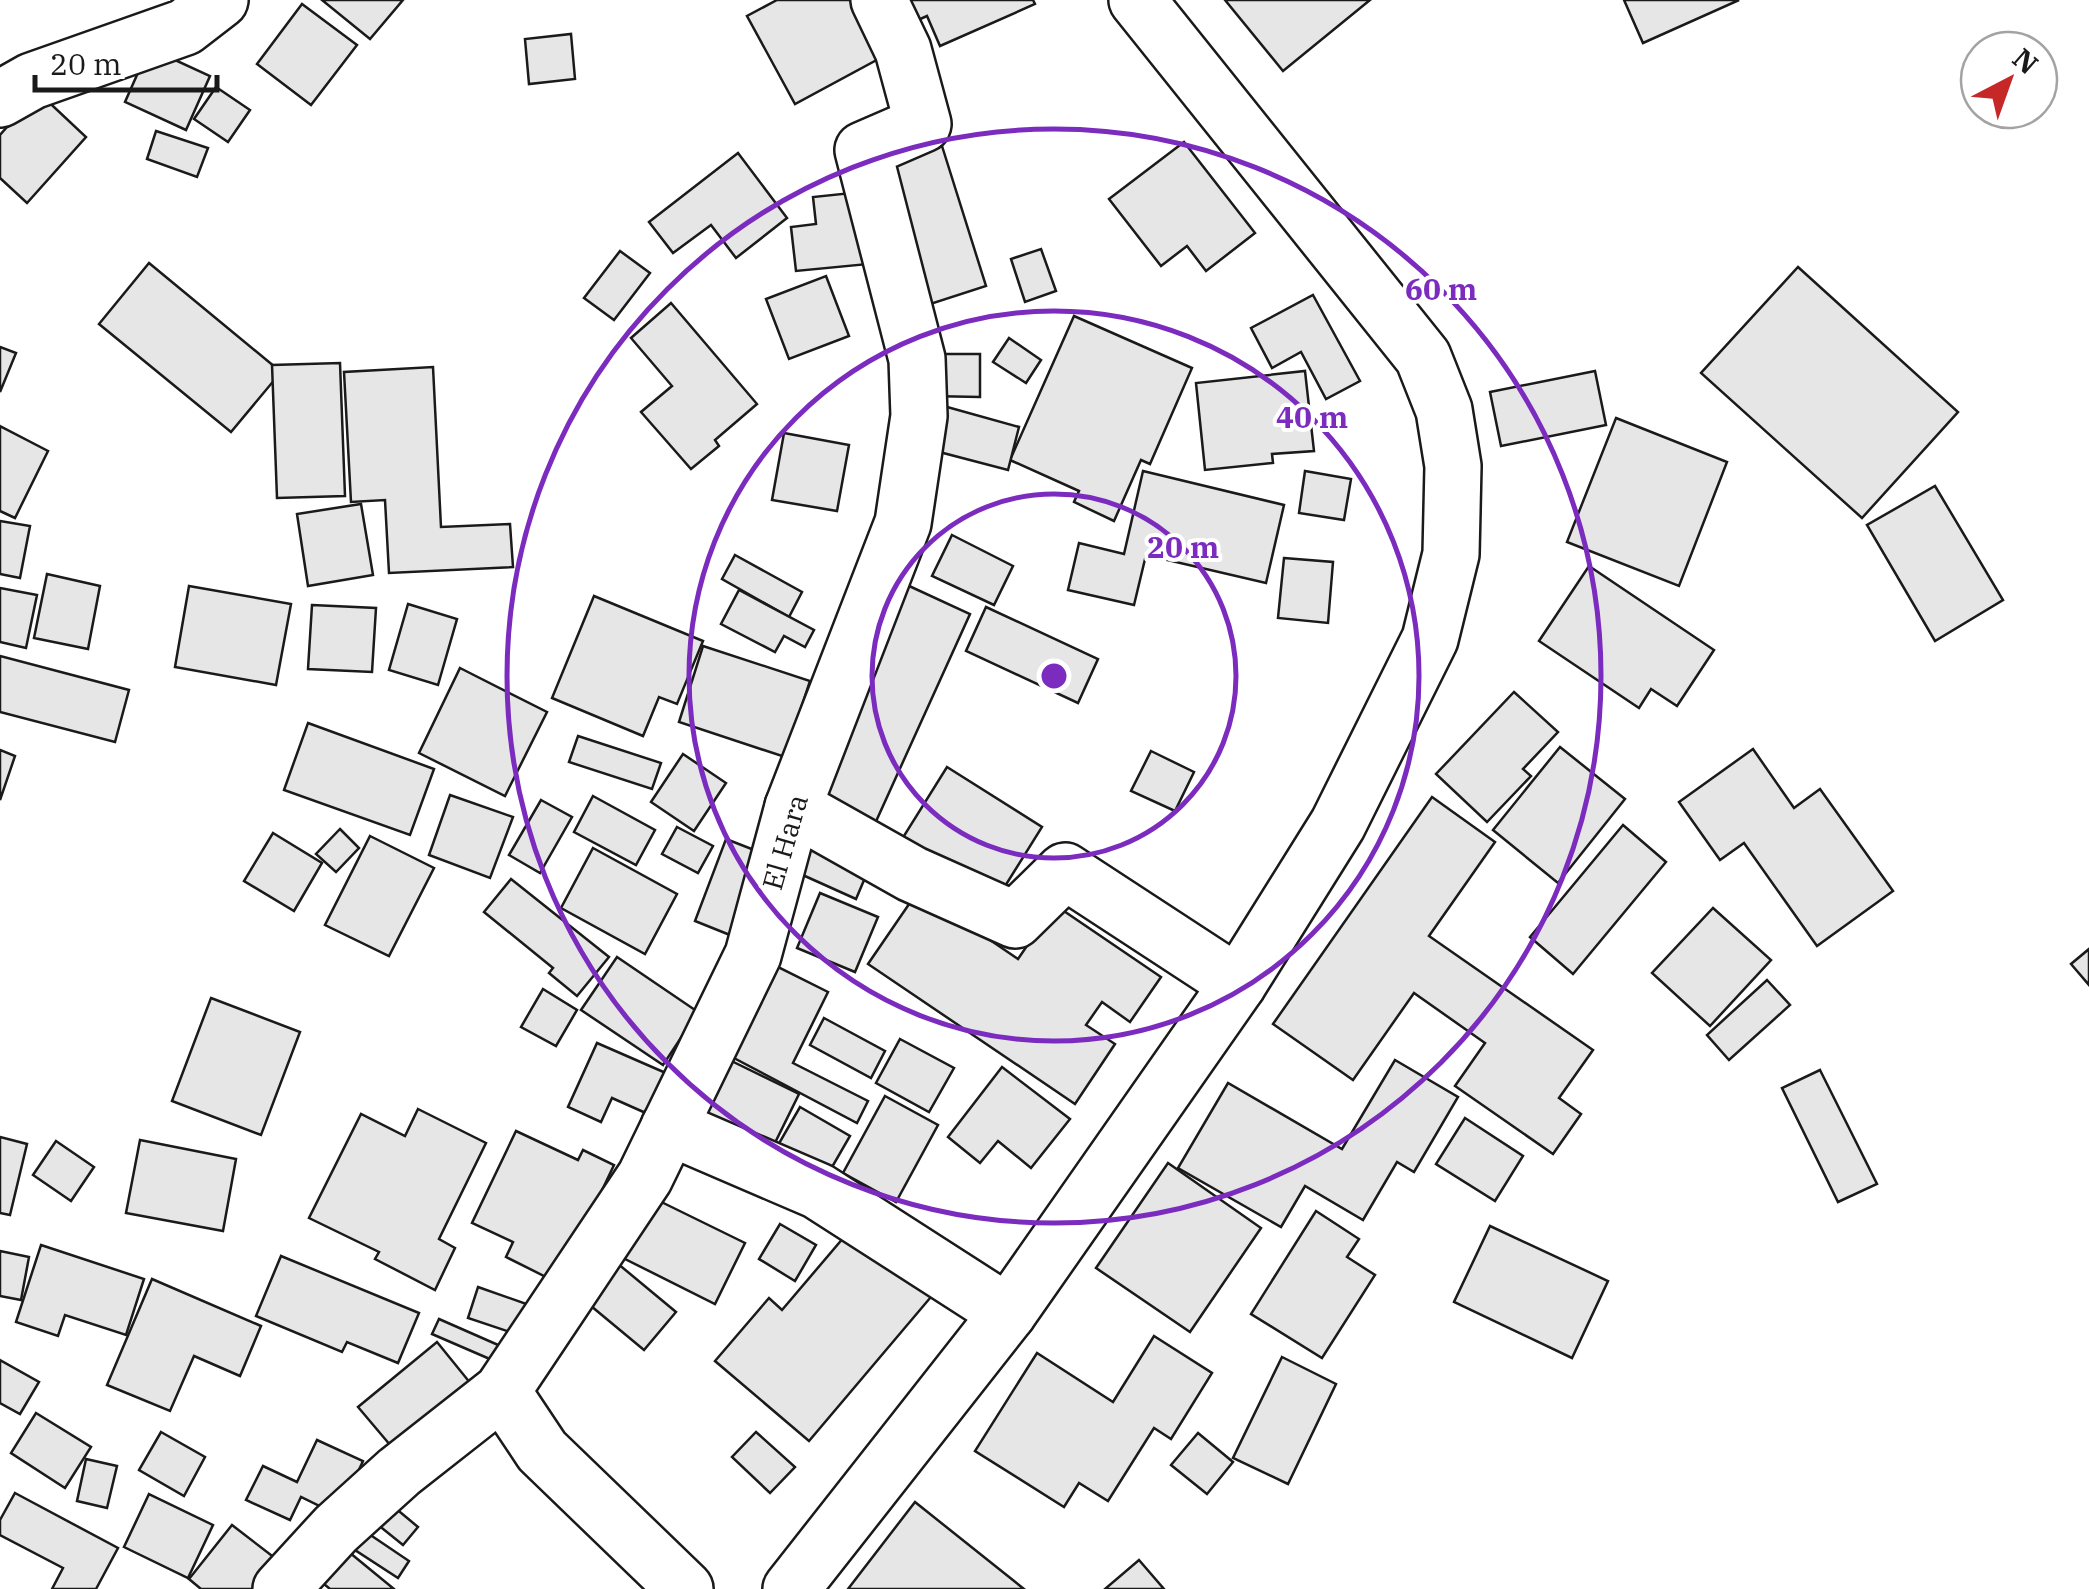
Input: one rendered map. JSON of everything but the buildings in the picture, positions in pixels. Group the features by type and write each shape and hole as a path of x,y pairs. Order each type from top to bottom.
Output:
{"street":[{"path":"0,99 32,80 185,27 220,0"},
{"name":"El Hara","path":"281,1589 336,1529 399,1472 502,1390 645,1178 753,955 793,808 903,524 919,416 917,359 864,150 923,124 903,50 879,0"},
{"path":"791,1589 1008,1314 1238,984 1338,824 1430,639 1451,554 1453,466 1444,410 1423,357 1137,0"},
{"path":"793,808 912,874 1016,920 1066,872 1238,984"},
{"path":"669,1127 818,1191 1008,1314"},
{"path":"502,1390 542,1450 684,1589"}]}
